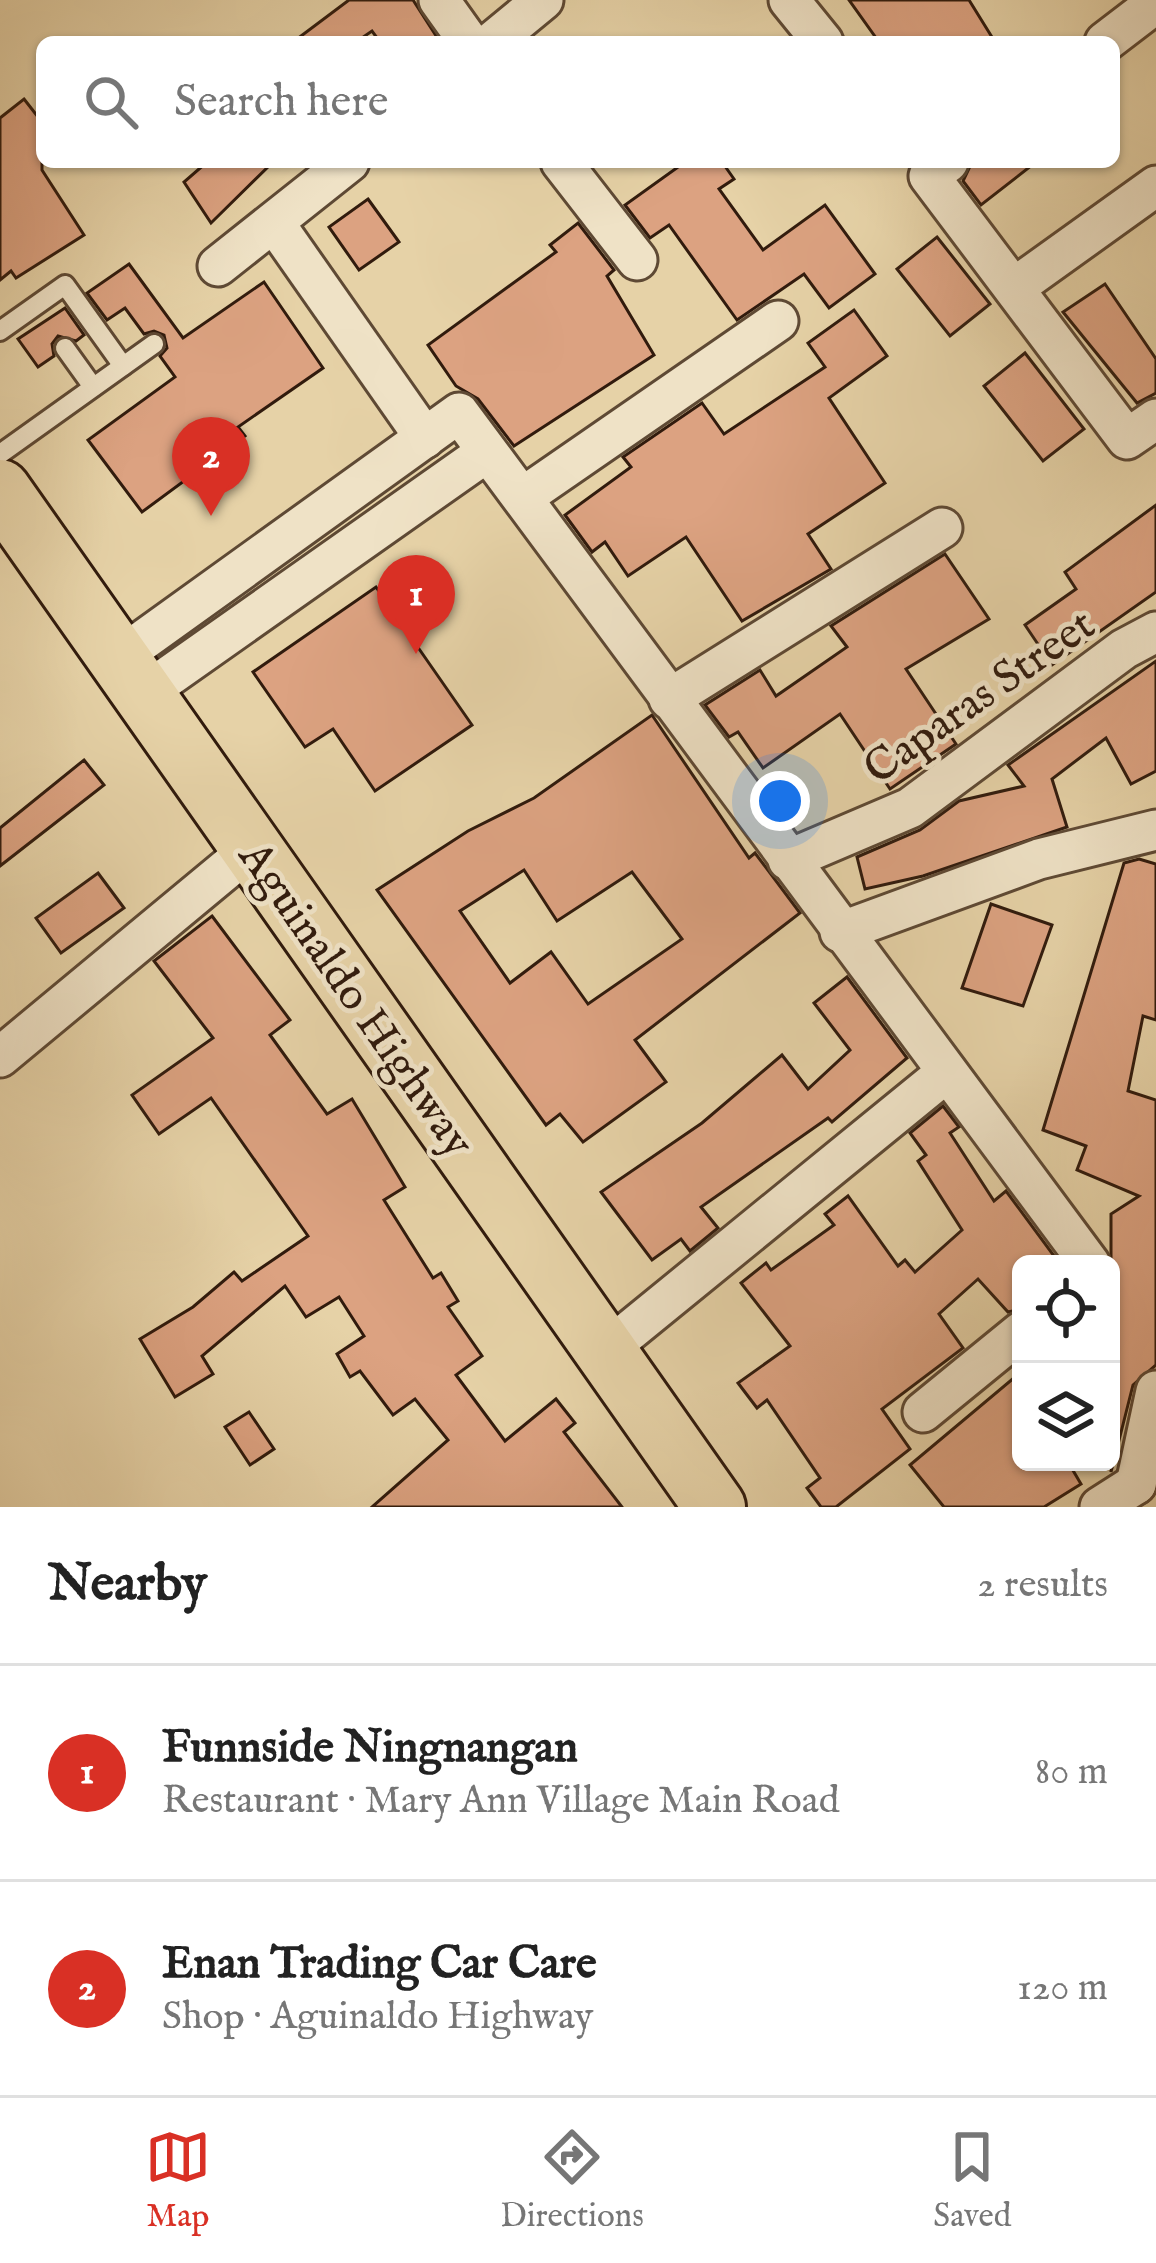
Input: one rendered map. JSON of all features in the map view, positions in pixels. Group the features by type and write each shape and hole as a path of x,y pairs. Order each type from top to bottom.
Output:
{"main road":[{"name":"Aguinaldo Highway","path":"0,490 715,1507"}],"street":[{"path":"439,0 465,36"},
{"path":"500,36 543,0"},
{"path":"789,0 818,36"},
{"path":"1112,36 1150,4"},
{"path":"218,266 342,168"},
{"path":"566,168 637,260"},
{"path":"940,168 929,176 1127,439 1156,418"},
{"path":"1014,288 1156,186"},
{"path":"275,224 425,438"},
{"path":"523,497 778,321"},
{"path":"132,675 459,413 1083,1255"},
{"path":"132,675 487,452"},
{"path":"668,699 942,528"},
{"name":"Caparas Street","path":"788,860 910,808 1156,632"},
{"path":"840,932 1039,859 1156,830"},
{"path":"0,1057 253,847"},
{"path":"605,1351 947,1072"},
{"path":"922,1412 1012,1339"},
{"path":"1100,1507 1146,1485 1156,1391"}],"lane":[{"path":"0,331 39,314 65,285 123,366"},
{"path":"0,454 154,344"},
{"path":"64,349 92,387"}],"building":[{"path":"349,0 413,0 436,36 376,36 372,31 365,36 301,36"},
{"path":"849,0 969,0 991,36 875,36"},
{"path":"24,99 36,114 36,168 42,168 84,235 16,278 11,271 0,280 0,118"},
{"path":"200,168 267,168 211,223 184,182"},
{"path":"677,168 726,168 734,179 719,189 763,250 825,205 875,274 829,308 804,274 737,320 669,225 650,238 625,205"},
{"path":"969,168 1028,168 981,205 963,181"},
{"path":"368,199 399,242 359,270 329,227"},
{"path":"578,223 614,270 607,276 654,355 514,446 478,399 456,386 428,345 556,252 550,245"},
{"path":"937,237 990,304 950,336 897,269"},
{"path":"129,264 183,338 264,282 323,368 238,427 245,436 142,512 88,440 175,377 160,356 167,348 164,335 144,334 125,308 107,320 87,293"},
{"path":"1105,284 1156,359 1156,393 1137,403 1063,312"},
{"path":"65,308 84,335 76,341 58,336 52,344 54,356 38,367 18,339"},
{"path":"854,310 887,356 829,398 885,483 808,534 831,569 742,621 686,537 628,576 605,542 592,552 565,515 631,467 623,457 702,403 724,434 825,367 808,343"},
{"path":"1025,353 1084,429 1043,461 984,386"},
{"path":"1156,505 1156,592 1052,665 1025,625 1076,589 1065,572"},
{"path":"945,554 989,619 906,669 956,744 890,789 840,714 763,768 738,732 729,737 705,705 760,670 776,696 847,647 831,626"},
{"path":"376,587 472,725 375,791 333,729 305,747 253,672"},
{"path":"1156,661 1156,771 1131,784 1106,738 1052,779 1067,827 923,876 865,889 857,857 920,830 959,801 1024,786 1008,765"},
{"path":"652,715 749,858 755,853 800,913 635,1040 666,1082 583,1142 560,1114 546,1125 377,890 468,831 534,798","holes":["524,870 557,921 632,872 682,939 588,1004 551,952 510,983 460,911"]},
{"path":"84,760 104,785 0,866 0,828"},
{"path":"1139,859 1156,864 1156,1020 1143,1016 1128,1091 1156,1100 1156,1365 1133,1385 1120,1436 1120,1255 1111,1255 1111,1214 1139,1196 1077,1170 1086,1146 1043,1130 1124,863"},
{"path":"98,873 124,908 61,953 36,918"},
{"path":"991,904 1052,925 1023,1006 962,988"},
{"path":"212,916 290,1020 270,1035 327,1114 352,1099 405,1187 384,1200 433,1278 441,1273 458,1301 448,1307 482,1356 456,1375 505,1441 556,1399 575,1423 564,1432 622,1507 372,1507 448,1440 415,1399 393,1415 360,1371 350,1377 337,1354 364,1336 339,1297 306,1317 285,1286 202,1356 213,1374 175,1397 140,1339 193,1307 234,1272 242,1281 308,1236 211,1098 159,1134 132,1095 213,1038 154,961"},
{"path":"847,977 907,1058 832,1122 828,1118 701,1207 718,1228 690,1251 681,1239 652,1260 601,1192 702,1123 782,1055 808,1089 850,1050 814,1003"},
{"path":"943,1106 959,1127 950,1133 994,1201 1006,1191 1053,1255 1012,1255 1012,1311 978,1279 939,1314 963,1348 882,1409 910,1449 836,1507 821,1507 807,1488 820,1478 767,1400 757,1408 738,1383 790,1346 741,1283 766,1263 771,1270 834,1225 825,1214 848,1196 898,1266 905,1260 915,1272 962,1230 918,1161 926,1155 910,1133"},
{"path":"1012,1380 1012,1471 1073,1471 1081,1484 1044,1507 944,1507 910,1465"},
{"path":"249,1412 274,1449 250,1465 225,1427"}],"place":[{"name":"Enan Trading Car Care","path":"211,516"},
{"name":"Funnside Ningnangan","path":"416,654"}]}
